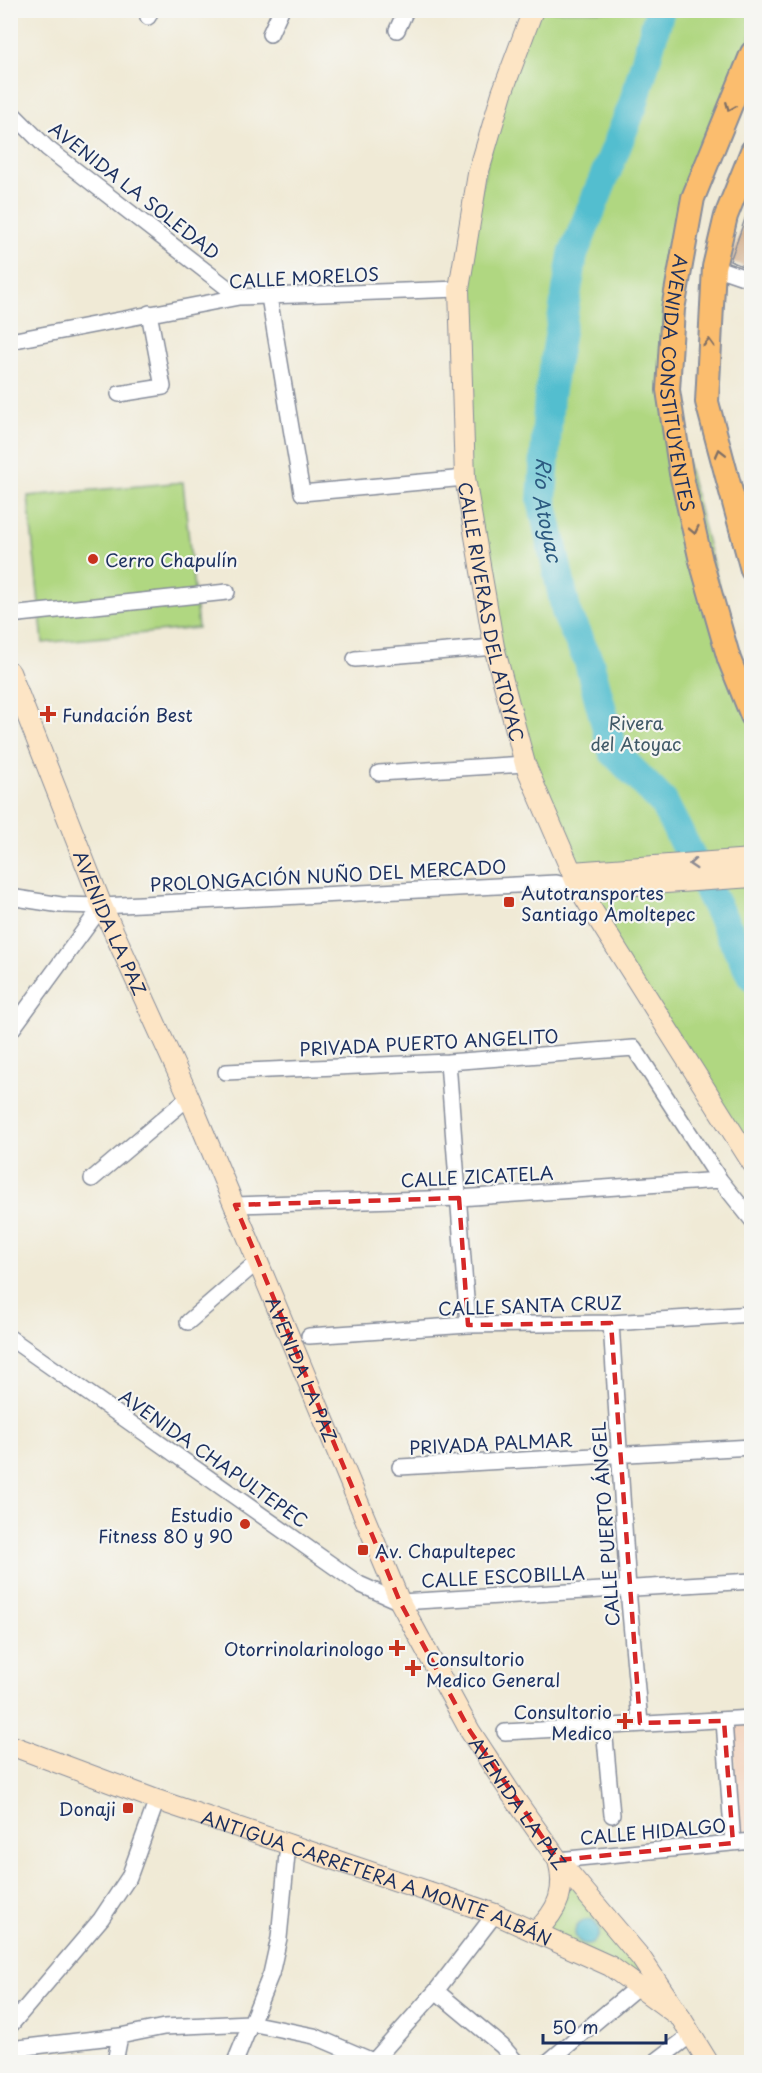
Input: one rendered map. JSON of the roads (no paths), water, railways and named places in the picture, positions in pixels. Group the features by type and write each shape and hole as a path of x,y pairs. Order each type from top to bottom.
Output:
{"main road":[{"name":"AVENIDA CONSTITUYENTES","path":"752,53 693,198 673,309 668,390 681,473 701,561 729,659 752,716"},
{"name":"AVENIDA CONSTITUYENTES","path":"752,151 726,216 714,267 708,402 744,519 752,570"}],"street":[{"path":"270,34 281,10"},
{"name":"CALLE RIVERAS DEL ATOYAC","path":"533,10 502,93 478,174 459,289 465,478 494,647 525,764 576,880 752,1163"},
{"path":"397,30 406,11"},
{"name":"AVENIDA LA SOLEDAD","path":"10,111 46,148 239,297"},
{"path":"714,267 752,280"},
{"name":"CALLE MORELOS","path":"10,341 239,297 459,289"},
{"path":"269,297 302,493 465,478"},
{"path":"119,394 163,387 148,313"},
{"path":"10,615 227,592"},
{"path":"355,659 494,647"},
{"name":"AVENIDA LA PAZ","path":"10,672 102,906 189,1097 400,1602 470,1731 558,1860 641,1958 687,2026"},
{"path":"379,773 525,764"},
{"path":"606,879 752,860"},
{"path":"576,880 752,877"},
{"name":"PROLONGACIÓN NUÑO DEL MERCADO","path":"11,899 61,905 102,906 556,883 576,880"},
{"path":"10,1032 102,906"},
{"name":"PRIVADA PUERTO ANGELITO","path":"226,1072 448,1062 634,1048 720,1180"},
{"path":"448,1062 468,1325"},
{"path":"92,1179 189,1097"},
{"path":"720,1180 752,1220"},
{"name":"CALLE ZICATELA","path":"235,1205 459,1198 720,1180"},
{"path":"188,1322 258,1261"},
{"name":"CALLE SANTA CRUZ","path":"309,1336 468,1325 611,1323 752,1314"},
{"name":"CALLE PUERTO ÁNGEL","path":"611,1323 628,1589 640,1723"},
{"name":"AVENIDA CHAPULTEPEC","path":"10,1338 359,1584 400,1602"},
{"name":"PRIVADA PALMAR","path":"400,1467 620,1457 752,1448"},
{"name":"CALLE ESCOBILLA","path":"400,1602 752,1581"},
{"path":"505,1732 752,1718"},
{"path":"724,1721 734,1843"},
{"path":"604,1727 612,1815"},
{"name":"ANTIGUA CARRETERA A MONTE ALBÁN","path":"10,1745 157,1800 495,1914 536,1931 610,1966 687,2026 708,2062"},
{"path":"10,2026 100,1918 129,1877 157,1800"},
{"name":"CALLE HIDALGO","path":"558,1860 751,1842"},
{"path":"235,2062 271,1974 279,1938 288,1844"},
{"path":"536,1931 551,1918 559,1901 562,1876 558,1860"},
{"path":"10,2049 120,2036 164,2027 250,2023 314,2036 374,2062 436,1991 495,1914"},
{"path":"548,2062 637,1987"},
{"path":"436,1991 493,2039 516,2062"},
{"path":"655,2062 687,2026"},
{"path":"115,2062 120,2036"}],"water":[{"path":"587,1920 596,1923 599,1932 596,1941 587,1944 578,1941 575,1932 578,1923"}],"waterway":[{"name":"Río Atoyac","path":"660,10 633,105 573,255 549,396 542,500 567,615 589,662 613,751 663,802 752,976"}],"place":[{"name":"Cerro Chapulín","path":"93,559"},
{"name":"Fundación Best","path":"48,714"},
{"name":"Autotransportes Santiago Amoltepec","path":"509,902"},
{"name":"Estudio Fitness 80 y 90","path":"245,1524"},
{"name":"Av. Chapultepec","path":"363,1550"},
{"name":"Otorrinolarinologo","path":"397,1648"},
{"name":"Consultorio Medico General","path":"413,1668"},
{"name":"Consultorio Medico","path":"625,1721"},
{"name":"Donaji","path":"128,1808"}],"park label":[{"name":"Rivera del Atoyac","path":"636,732"}]}
